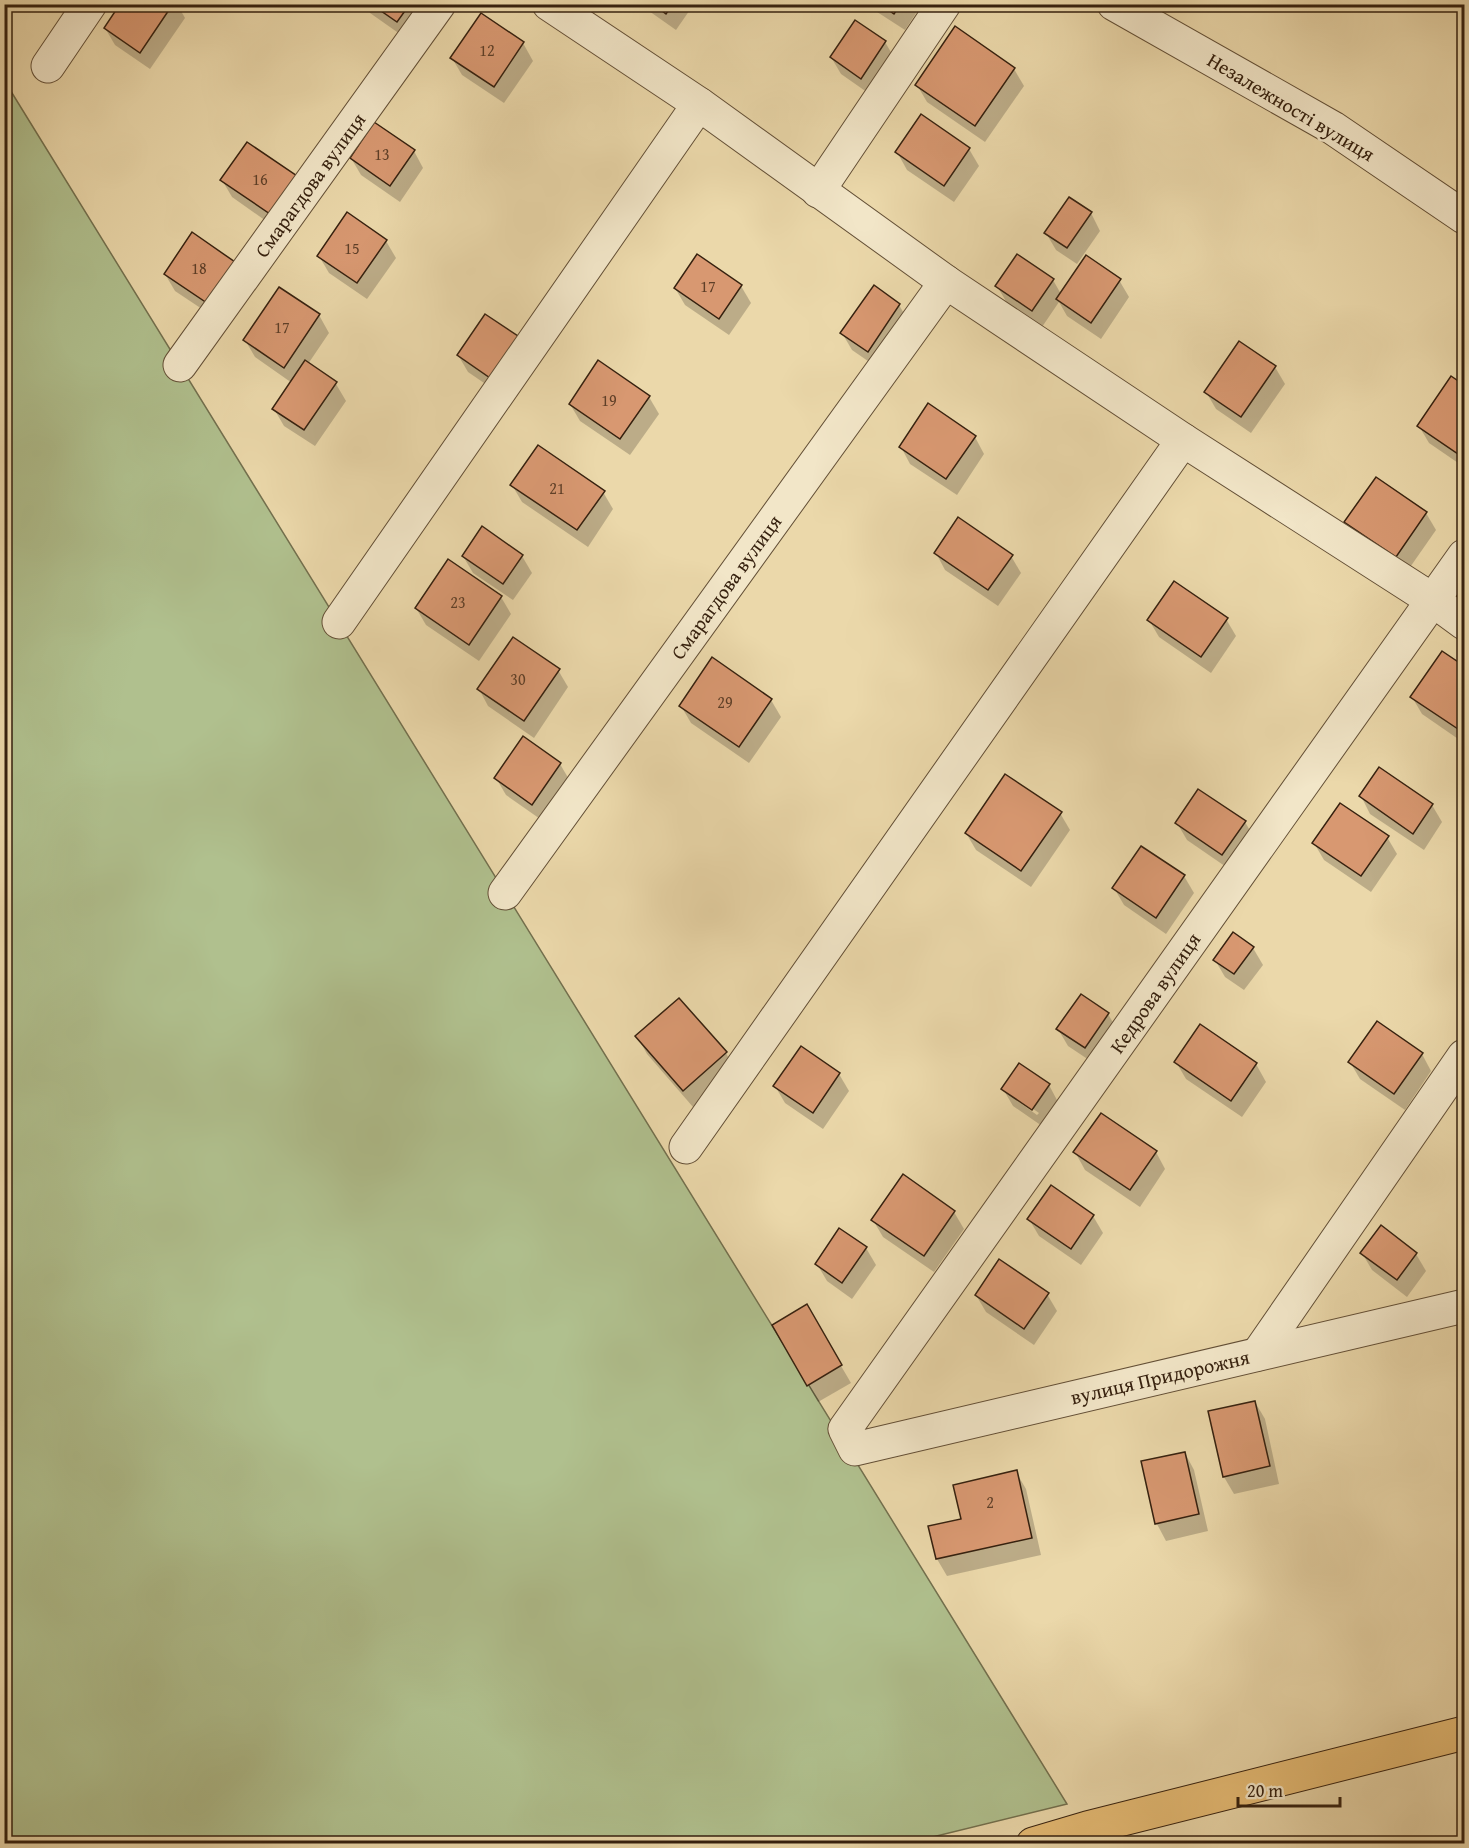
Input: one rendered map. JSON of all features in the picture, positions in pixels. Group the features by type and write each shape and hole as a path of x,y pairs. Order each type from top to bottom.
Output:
{"main road":[{"path":"1033,1844 1087,1828 1464,1733"}],"street":[{"path":"48,66 90,4"},
{"name":"Смарагдова вулиця","path":"180,365 439,4"},
{"path":"549,4 699,104 946,282 1183,440 1464,622"},
{"path":"818,191 944,4"},
{"name":"Незалежності вулиця","path":"1114,4 1333,129 1464,218"},
{"path":"339,622 699,104"},
{"name":"Смарагдова вулиця","path":"505,893 946,282"},
{"path":"686,1147 1183,440"},
{"name":"Кедрова вулиця","path":"850,1439 1464,556"},
{"path":"1258,1354 1464,1056"},
{"name":"вулиця Придорожня","path":"850,1439 1258,1354 1464,1306"}],"green space":[{"path":"4,80 1067,1804 904,1844 5,1843"}],"building":[{"path":"120,4 173,4 140,53 104,28"},
{"path":"371,4 410,4 397,22"},
{"path":"653,4 673,4 666,14"},
{"path":"880,4 901,4 894,14"},
{"path":"481,13 524,42 494,87 450,58"},
{"path":"855,20 886,41 861,79 830,57"},
{"path":"955,26 1015,68 975,126 915,85"},
{"path":"921,114 970,148 944,186 895,152"},
{"path":"374,122 415,150 390,186 350,158"},
{"path":"247,142 300,178 273,216 220,180"},
{"path":"1069,197 1092,212 1067,248 1044,233"},
{"path":"347,212 387,240 357,283 317,256"},
{"path":"192,232 235,262 207,303 164,274"},
{"path":"697,254 742,285 719,319 674,288"},
{"path":"1017,254 1054,279 1032,311 995,286"},
{"path":"1086,255 1121,279 1091,323 1056,299"},
{"path":"874,285 900,304 868,352 840,333"},
{"path":"279,287 320,314 284,368 243,340"},
{"path":"485,314 521,338 493,380 457,355"},
{"path":"1239,341 1276,366 1241,417 1204,392"},
{"path":"305,360 337,382 304,430 272,409"},
{"path":"598,360 650,396 620,439 569,404"},
{"path":"1451,376 1464,385 1464,458 1417,426"},
{"path":"928,403 976,436 946,479 899,447"},
{"path":"538,445 605,491 577,530 510,485"},
{"path":"1376,477 1427,512 1396,557 1344,522"},
{"path":"958,517 1013,555 988,590 934,553"},
{"path":"482,526 523,555 503,584 462,556"},
{"path":"448,559 502,596 469,645 415,608"},
{"path":"1174,581 1228,618 1201,657 1147,620"},
{"path":"513,637 560,669 524,721 477,689"},
{"path":"1442,651 1464,666 1464,725 1461,731 1410,697"},
{"path":"712,657 772,699 739,747 679,706"},
{"path":"523,736 561,763 532,805 494,778"},
{"path":"1379,767 1433,804 1413,834 1359,796"},
{"path":"1005,774 1062,812 1021,871 965,833"},
{"path":"1198,789 1246,821 1222,855 1175,823"},
{"path":"1340,803 1389,836 1361,876 1312,843"},
{"path":"1141,846 1185,875 1156,918 1112,888"},
{"path":"1233,932 1254,947 1234,974 1213,960"},
{"path":"1081,994 1109,1013 1085,1048 1056,1029"},
{"path":"679,998 727,1052 683,1091 635,1036"},
{"path":"1377,1021 1423,1053 1394,1094 1348,1062"},
{"path":"1200,1024 1257,1063 1231,1101 1174,1062"},
{"path":"801,1046 840,1073 813,1113 773,1086"},
{"path":"1019,1063 1050,1084 1032,1110 1001,1089"},
{"path":"1101,1113 1157,1151 1130,1190 1073,1152"},
{"path":"903,1174 955,1211 924,1256 871,1220"},
{"path":"1051,1185 1094,1215 1071,1249 1027,1219"},
{"path":"1381,1225 1417,1253 1397,1280 1360,1253"},
{"path":"839,1228 867,1247 842,1283 815,1264"},
{"path":"999,1259 1049,1293 1024,1329 975,1295"},
{"path":"807,1304 842,1365 807,1386 772,1325"},
{"path":"1255,1401 1270,1466 1223,1477 1208,1411"},
{"path":"1185,1452 1199,1514 1155,1524 1141,1461"},
{"path":"1017,1470 1032,1538 936,1559 928,1526 961,1519 953,1485"}]}
